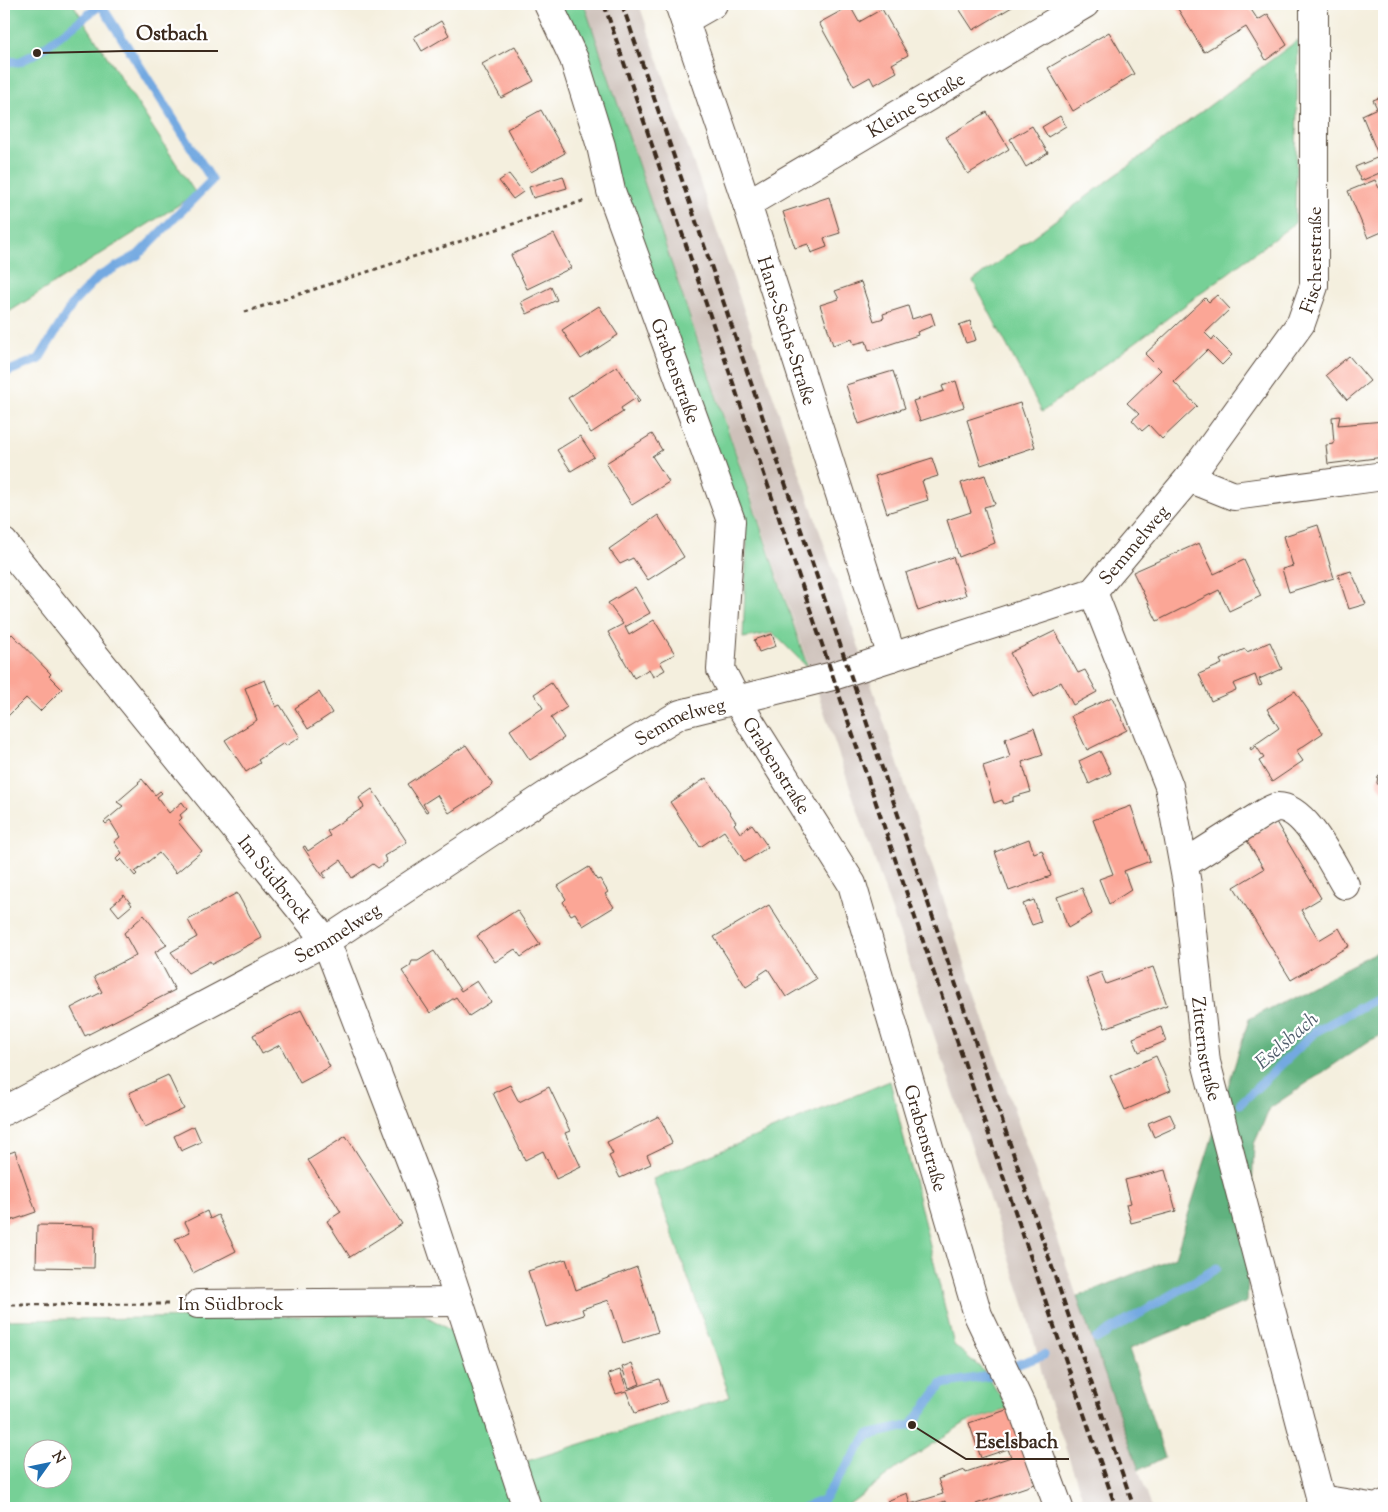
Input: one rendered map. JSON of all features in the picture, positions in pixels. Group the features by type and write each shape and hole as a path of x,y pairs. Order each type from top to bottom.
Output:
{"street":[{"name":"Grabenstraße","path":"548,4 574,59 601,146 611,191 731,521 721,670 737,701 852,884 978,1315 1021,1405 1059,1508"},
{"path":"682,12 713,4"},
{"name":"Kleine Straße","path":"747,204 1084,4"},
{"name":"Fischerstraße","path":"1189,478 1301,323 1314,286 1314,4"},
{"name":"Hans-Sachs-Straße","path":"682,12 747,204 892,657"},
{"path":"1189,478 1234,496 1384,476"},
{"name":"Semmelweg","path":"4,1111 326,941 565,783 680,714 833,676 1093,592 1189,478"},
{"name":"Im Südbrock","path":"4,543 326,941 425,1198 527,1508"},
{"name":"Zitternstraße","path":"1093,592 1169,786 1184,864 1206,1062 1322,1504"},
{"path":"1184,864 1264,813 1277,807 1290,810 1306,822 1346,885"},
{"name":"Im Südbrock","path":"198,1304 459,1302"},
{"path":"1322,1504 1377,1508 1384,1504"}],"path":[{"path":"245,312 611,191"},
{"name":"Im Südbrock","path":"4,1305 198,1304"}],"shaded area":[{"path":"584,4 639,4 837,582 1077,1297 1152,1508 1086,1508 1047,1394 1028,1316 974,1153"}],"green space":[{"path":"12,4 73,4 196,194 4,315 4,12"},
{"path":"556,4 584,4 808,668 773,633 743,638 747,539"},
{"path":"1298,40 1295,223 1042,412 973,281"},
{"path":"1384,948 1384,1034 1369,1041 1270,1108 1254,1144 1247,1302 1129,1349 1165,1457 1139,1470 1077,1297 1175,1257 1249,1019"},
{"path":"890,1081 954,1345 983,1370 1009,1409 966,1422 900,1466 844,1508 539,1508 524,1462 730,1397 653,1179"},
{"path":"423,1314 458,1335 515,1508 4,1508 4,1320"}],"building":[{"path":"956,4 1017,4 973,30"},
{"path":"1175,4 1251,4 1253,6 1250,8 1258,20 1268,14 1287,45 1266,60 1246,27 1204,52"},
{"path":"850,6 859,22 882,9 908,55 892,64 897,72 874,85 870,77 854,86 819,23"},
{"path":"441,21 449,35 422,51 414,37"},
{"path":"1109,32 1134,74 1073,111 1048,68"},
{"path":"515,46 534,81 501,98 482,64"},
{"path":"1384,96 1384,171 1361,181 1355,167 1379,157 1362,115 1377,108 1373,100"},
{"path":"541,110 565,153 531,172 507,129"},
{"path":"987,112 1009,149 968,174 946,137"},
{"path":"1060,116 1066,126 1048,137 1042,127"},
{"path":"1032,126 1048,153 1026,167 1010,139"},
{"path":"509,174 523,192 513,199 499,181"},
{"path":"563,176 567,188 533,198 529,187"},
{"path":"1375,180 1381,192 1384,191 1384,231 1368,238 1348,191"},
{"path":"829,197 840,233 824,238 827,247 811,253 808,244 795,248 783,212"},
{"path":"554,234 571,268 527,289 511,255"},
{"path":"861,282 874,321 884,318 883,314 908,306 912,319 931,313 935,325 917,332 918,335 869,351 866,341 854,344 852,339 833,345 820,305 839,299 835,291"},
{"path":"551,287 557,300 527,314 521,302"},
{"path":"1217,295 1230,309 1205,333 1212,340 1214,337 1232,355 1222,365 1207,350 1174,382 1197,406 1162,439 1149,425 1142,431 1132,420 1139,414 1127,403 1161,370 1145,354 1205,298 1209,302"},
{"path":"599,306 618,335 581,359 562,330"},
{"path":"970,321 976,340 966,343 959,325"},
{"path":"1349,356 1370,381 1347,400 1326,375"},
{"path":"617,366 640,401 638,403 636,398 621,408 623,412 591,433 568,398"},
{"path":"893,371 905,408 859,424 846,385"},
{"path":"956,381 964,407 920,421 913,401 944,391 942,386"},
{"path":"1020,403 1035,447 981,465 967,420"},
{"path":"1340,416 1338,425 1384,421 1384,457 1328,464 1326,445 1334,444 1332,417"},
{"path":"652,434 662,450 652,456 669,482 632,505 606,463"},
{"path":"580,436 594,457 571,471 557,450"},
{"path":"932,458 938,476 922,481 928,500 887,513 875,476"},
{"path":"985,475 995,504 984,507 995,543 959,557 947,520 971,512 961,483"},
{"path":"658,515 684,557 648,580 633,558 620,564 609,549"},
{"path":"1318,525 1334,578 1289,592 1282,569 1293,566 1284,536"},
{"path":"1199,543 1214,574 1244,560 1261,596 1229,611 1219,590 1157,621 1133,572"},
{"path":"953,557 966,595 918,611 906,573"},
{"path":"1351,571 1366,604 1349,609 1338,575"},
{"path":"635,587 650,613 625,627 629,635 654,620 675,654 660,662 665,670 653,677 649,669 634,678 608,632 623,624 608,603"},
{"path":"1055,631 1078,673 1085,670 1097,692 1073,705 1061,682 1034,697 1010,653"},
{"path":"12,634 51,674 49,676 62,689 40,711 26,698 4,720 4,641"},
{"path":"772,634 776,646 759,652 754,640"},
{"path":"1270,642 1282,669 1259,679 1262,685 1259,686 1255,675 1233,684 1236,690 1211,701 1199,674 1222,664 1220,660 1245,649 1247,652"},
{"path":"265,680 276,707 280,705 300,737 286,746 284,743 258,760 260,763 246,772 225,740 257,720 245,688"},
{"path":"551,683 567,707 551,718 564,738 530,760 510,730 543,708 534,694"},
{"path":"1295,691 1323,733 1296,751 1303,761 1272,782 1259,761 1264,758 1256,746 1251,750 1250,748 1279,728 1267,709"},
{"path":"319,692 332,713 308,729 295,708"},
{"path":"1112,697 1127,730 1087,750 1071,716"},
{"path":"1034,728 1043,755 1022,762 1031,792 1013,797 1013,801 1004,804 1002,800 994,803 983,766 1010,757 1005,739"},
{"path":"466,745 493,785 449,813 437,795 423,804 428,811 426,812 407,784"},
{"path":"1100,751 1111,773 1089,784 1079,761"},
{"path":"1384,771 1384,793 1377,783 1378,776"},
{"path":"706,778 736,822 734,824 740,833 752,824 768,847 745,862 724,831 700,847 670,802"},
{"path":"142,779 155,795 160,791 162,793 157,797 169,813 182,802 187,809 180,815 182,818 178,822 202,851 176,873 159,853 135,872 137,874 135,876 121,859 118,862 116,859 122,853 114,842 120,837 110,821 106,824 104,822 123,806 117,802"},
{"path":"372,789 407,842 384,856 387,862 378,868 373,864 352,878 341,860 323,873 326,877 324,878 303,847 305,846 308,851 330,836 327,831 364,807 359,798"},
{"path":"1131,806 1150,861 1124,871 1131,890 1109,904 1099,879 1113,874 1093,820"},
{"path":"1276,822 1321,898 1301,910 1319,940 1339,928 1349,946 1291,980 1234,887 1264,869 1246,839"},
{"path":"1029,839 1034,853 1042,850 1051,876 1009,891 995,852"},
{"path":"589,867 597,880 600,879 608,892 605,894 614,907 583,926 575,913 571,915 563,902 566,899 558,886"},
{"path":"1082,888 1092,914 1068,928 1057,897"},
{"path":"237,893 262,938 212,964 210,961 188,973 171,952 197,937 188,920"},
{"path":"124,895 132,905 119,916 111,906"},
{"path":"1034,900 1041,922 1032,925 1023,904"},
{"path":"769,905 816,979 786,997 768,969 759,975 760,978 746,987 714,937"},
{"path":"517,910 540,944 521,957 515,949 495,962 477,936"},
{"path":"144,915 167,945 155,952 175,990 85,1036 71,1008 102,992 94,977 136,955 124,933"},
{"path":"434,951 461,991 477,981 491,1002 469,1016 456,997 430,1013 402,971 410,966 412,961 418,961"},
{"path":"1153,967 1167,1005 1105,1028 1086,978 1101,972 1106,984"},
{"path":"301,1010 330,1067 300,1083 280,1045 262,1054 253,1035"},
{"path":"1161,1027 1166,1041 1139,1052 1133,1038"},
{"path":"1156,1056 1171,1090 1125,1110 1110,1076"},
{"path":"168,1075 184,1109 145,1127 129,1093"},
{"path":"510,1085 519,1102 549,1087 570,1131 565,1133 581,1167 556,1179 543,1151 525,1160 493,1093"},
{"path":"1170,1114 1176,1127 1154,1137 1148,1123"},
{"path":"659,1116 672,1143 647,1155 651,1164 620,1178 609,1156 613,1154 607,1142"},
{"path":"194,1126 201,1142 181,1151 174,1136"},
{"path":"346,1136 402,1224 350,1257 327,1221 341,1212 308,1160"},
{"path":"15,1151 36,1212 4,1223 4,1155"},
{"path":"1165,1170 1176,1211 1131,1223 1126,1204 1131,1203 1125,1180"},
{"path":"207,1211 210,1219 218,1215 236,1251 193,1273 175,1239 190,1232 185,1222"},
{"path":"37,1225 95,1226 94,1268 36,1267"},
{"path":"566,1259 576,1290 637,1267 658,1332 623,1343 609,1300 582,1309 584,1315 546,1327 528,1271"},
{"path":"632,1363 640,1384 629,1388 622,1367"},
{"path":"620,1370 627,1390 659,1379 667,1402 635,1413 626,1391 616,1394 608,1374"},
{"path":"1009,1409 1035,1484 976,1504 977,1507 973,1508 948,1508 945,1501 928,1508 890,1508 887,1501 907,1493 910,1504 943,1494 938,1479 1011,1457 1008,1449 981,1458 969,1423"}],"waterway":[{"path":"4,61 19,62 37,53 102,4"},
{"path":"4,373 39,359 73,303 98,277 138,255 212,180 101,5"},
{"name":"Eselsbach","path":"1240,1104 1315,1032 1384,994"},
{"name":"Eselsbach","path":"1096,1339 1217,1268"},
{"name":"Eselsbach","path":"1013,1366 1044,1355"},
{"name":"Eselsbach","path":"803,1508 823,1500 868,1435 912,1425 942,1384 989,1376"}],"railway":[{"path":"604,4 1116,1508"},
{"path":"622,4 1134,1508"}],"place":[{"name":"Ostbach","path":"37,53"},
{"name":"Eselsbach","path":"912,1425"}]}
